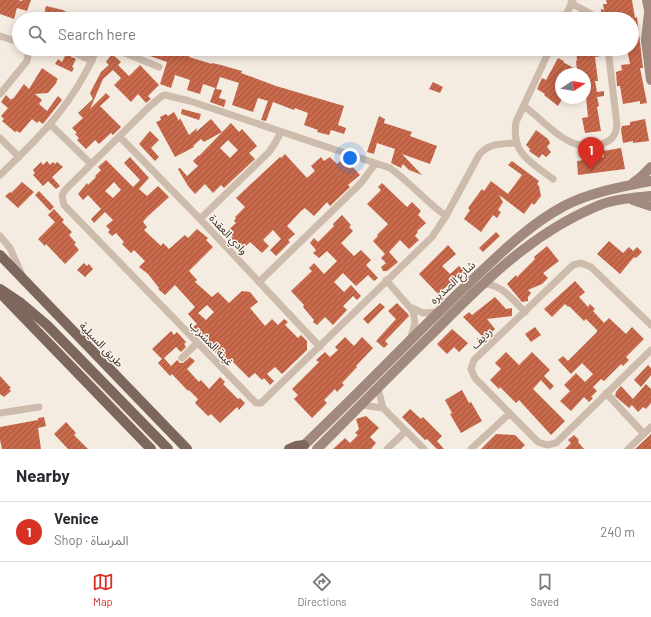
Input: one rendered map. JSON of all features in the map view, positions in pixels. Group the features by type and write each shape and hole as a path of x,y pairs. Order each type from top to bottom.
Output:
{"main road":[{"path":"647,0 650,16 646,40 651,80"},
{"path":"628,186 641,177 651,167"},
{"name":"شارع الصديره","path":"302,447 410,340 521,235 545,217 581,198 606,190 651,181"},
{"path":"614,201 629,193 651,188"},
{"name":"شارع الصديره","path":"318,449 482,284 524,248 594,207 614,201 651,196"},
{"path":"627,199 651,206"},
{"name":"طريق السيلية","path":"0,255 187,448"},
{"path":"0,289 21,303 47,325 168,449"},
{"path":"0,292 151,449"},
{"path":"288,449 296,446 302,447"}],"street":[{"path":"567,12 572,2 588,12"},
{"path":"0,36 12,40"},
{"path":"0,94 27,61 28,56"},
{"path":"82,56 92,61"},
{"path":"0,175 51,125 66,106 80,84 94,56"},
{"path":"131,56 159,68"},
{"path":"547,56 516,122 514,133 516,143 521,152 528,160 553,179"},
{"path":"524,106 568,142 586,146 609,142 614,137 617,125 609,56"},
{"name":"غينة المشرب","path":"446,216 432,206 403,177 390,168 184,99 166,95 162,96 149,107 62,193 64,205 256,403 261,403 432,237 446,216 483,150 494,144 516,143"},
{"path":"51,125 91,164"},
{"path":"200,219 269,152 281,132"},
{"name":"وادي العقدة","path":"120,137 200,219 320,347"},
{"path":"0,138 19,157"},
{"path":"259,282 362,183 375,164"},
{"path":"0,236 10,248 23,279"},
{"name":"رديف","path":"651,325 591,267 581,263 573,265 474,360 472,369 475,378 538,442 547,446 556,444 651,350"},
{"path":"497,270 498,280 502,290"},
{"path":"386,280 412,308 415,315 415,323 410,340"},
{"path":"482,284 492,285 502,290 525,312"},
{"path":"412,308 423,312 439,312"},
{"path":"182,358 197,343"},
{"path":"378,388 383,408 424,449"},
{"path":"606,393 644,434"},
{"path":"362,405 383,408"},
{"path":"0,413 39,407"},
{"path":"472,449 510,413"},
{"path":"628,449 651,427"},
{"path":"387,449 406,431"}],"building":[{"path":"0,0 31,0 27,11 17,8 16,12 12,12 12,18 0,14"},
{"path":"606,0 632,0 634,12 601,12 601,9 604,10 603,4 607,4"},
{"path":"46,6 67,12 45,12"},
{"path":"639,34 643,68 640,68 647,103 640,104 640,101 623,104 620,86 617,86 616,72 622,70 621,65 630,64 628,56 639,56"},
{"path":"65,56 70,56 76,59 72,67 74,68 72,72 55,64 58,59 62,62"},
{"path":"110,56 114,56 121,62 118,65 129,76 140,65 159,85 148,96 151,99 146,103 138,94 131,102 114,85 121,78 113,70 103,79 90,109 106,93 110,97 100,106 121,127 113,135 111,133 99,144 95,140 86,149 77,140 79,138 75,134 77,133 72,128 83,118 78,113 93,99 90,93 101,72 109,65 106,62"},
{"path":"150,56 190,56 212,64 242,71 241,73 276,86 344,106 338,125 346,128 344,134 331,130 329,135 317,132 318,130 304,125 308,113 295,108 294,110 273,102 266,121 261,120 268,101 258,98 253,112 232,105 239,83 220,77 216,89 222,90 219,98 226,100 224,107 210,102 215,88 203,84 200,94 187,90 190,80 175,75 171,88 160,84 167,62"},
{"path":"577,56 601,56 595,57 598,81 595,81 597,92 604,91 604,96 597,97 601,131 585,133 582,118 588,117 587,104 591,104 591,68 577,68"},
{"path":"558,58 564,61 563,62 574,68 555,68 555,104 537,89 542,78 546,80"},
{"path":"42,68 58,79 48,93 35,94 42,100 39,104 47,111 58,96 62,100 43,124 39,121 37,123 32,119 20,133 17,131 15,132 2,121 4,119 1,116 8,108 1,102 6,95 11,100 12,98 13,99 24,84 29,89"},
{"path":"433,82 443,87 440,93 429,89"},
{"path":"182,109 201,114 199,120 181,114"},
{"path":"174,112 179,121 180,118 189,135 197,128 196,132 211,119 222,132 204,142 201,139 193,146 194,147 175,157 156,122 161,120 160,117 166,114 168,116"},
{"path":"379,116 385,119 384,123 412,132 410,136 437,146 430,164 402,154 422,175 409,170 403,164 401,168 391,163 395,149 377,143 374,154 367,152"},
{"path":"645,119 649,141 633,143 633,141 623,143 621,130 622,126 630,125 630,122"},
{"path":"231,123 239,132 242,129 257,146 249,153 255,159 224,188 221,185 213,193 205,184 195,194 188,186 178,169 180,168 187,176 198,166 193,161","holes":["228,140 238,150 230,158 220,148"]},
{"path":"536,130 548,139 550,143 547,147 551,152 546,157 542,154 539,158 529,151 530,149 526,145"},
{"path":"150,131 159,140 151,148 159,157 155,161 139,144"},
{"path":"621,148 625,169 578,175 577,161 604,157 603,151"},
{"path":"285,154 307,178 315,171 311,166 321,157 324,161 330,157 337,164 340,161 347,167 350,164 360,175 348,185 350,187 330,206 327,202 314,216 305,208 301,211 287,226 295,234 288,240 290,242 276,256 270,250 281,239 273,230 263,240 269,246 262,253 250,242 242,250 231,238 233,236 227,231 236,223 234,221 236,218 235,217 245,207 236,198"},
{"path":"130,157 149,178 139,189 147,196 158,186 169,197 143,222 147,227 144,230 161,246 163,243 169,249 185,235 188,238 197,229 208,238 206,240 213,247 189,271 197,280 195,282 212,297 218,292 229,303 242,291 250,292 258,302 250,308 265,326 272,319 278,325 284,319 288,322 285,325 298,338 301,335 307,341 307,350 282,374 275,367 267,374 274,381 270,385 264,378 262,380 255,373 249,378 232,361 231,363 219,351 216,353 195,333 197,331 193,327 197,324 188,314 195,307 175,285 165,295 158,289 159,288 148,274 139,267 145,261 134,250 131,253 122,244 124,242 116,233 112,236 108,232 110,230 106,226 113,220 105,212 94,223 91,219 101,209 88,195 83,200 78,194 87,183 88,185 96,177 95,176 101,170 98,167 106,160 133,187 140,180 124,163","holes":["114,182 121,190 113,198 105,191","207,305 214,312 206,320 198,313"]},
{"path":"47,161 50,165 53,162 55,164 57,162 63,167 52,177 60,186 56,189 48,181 43,186 33,175 35,173 33,170 41,162 43,165"},
{"path":"512,161 539,181 537,184 539,186 541,196 534,205 532,203 524,214 499,195 503,202 498,210 501,212 497,218 493,215 481,232 464,219 470,210 468,208 482,189 484,191 491,181 508,194 522,175 508,165"},
{"path":"22,182 34,192 18,208 5,196 10,192 11,193"},
{"path":"382,183 407,207 412,202 421,211 418,215 426,223 417,231 418,232 415,236 419,240 409,249 400,240 389,252 398,262 387,271 383,271 381,267 386,263 381,258 385,254 373,241 388,224 367,204 381,190 378,187"},
{"path":"39,191 54,207 50,211 35,195"},
{"path":"54,209 64,220 62,222 72,232 69,235 76,243 74,244 79,250 65,264 46,244 45,246 38,239 55,222 48,215"},
{"path":"342,215 351,225 349,227 353,231 341,243 354,256 361,250 371,260 366,265 378,278 374,281 368,275 356,286 343,273 334,282 344,292 351,285 361,296 357,300 353,296 343,306 347,310 333,325 325,317 317,325 313,322 314,320 303,307 304,305 291,291 312,271 309,268 314,263 324,274 337,261 327,251 319,258 313,253 316,250 310,243 314,238 318,242 334,226 333,224"},
{"path":"496,232 500,236 483,252 479,248"},
{"path":"609,241 623,253 629,247 633,251 637,247 642,252 636,258 634,257 620,274 597,254"},
{"path":"448,245 456,254 442,266 450,274 459,266 464,271 438,294 419,274"},
{"path":"547,246 559,261 543,273 548,278 542,284 528,290 531,293 528,297 528,301 522,302 507,284 516,275 517,277 535,259 534,257"},
{"path":"84,263 87,266 89,264 93,269 85,277 77,270"},
{"path":"575,281 585,292 579,297 588,307 590,304 595,309 593,311 604,323 609,318 626,334 632,327 644,339 626,357 629,360 623,366 621,364 604,381 601,379 593,387 597,391 591,397 593,398 589,402 584,397 571,411 560,401 570,391 564,385 576,373 585,382 593,374 582,363 571,374 558,360 563,356 568,361 597,332 597,330 586,319 584,321 565,304 552,317 544,309"},
{"path":"495,297 506,309 512,308 512,316 487,319 495,329 485,339 463,317 469,312 472,315"},
{"path":"380,303 385,307 368,324 363,319"},
{"path":"397,303 409,316 385,341 388,344 384,348 376,341 396,319 388,311"},
{"path":"535,327 541,335 531,342 525,334"},
{"path":"452,329 468,343 459,352 454,347 447,354 437,344"},
{"path":"171,331 174,335 177,332 186,342 184,344 186,347 181,352 176,347 164,358 171,366 177,360 180,363 183,363 190,357 195,361 187,369 199,382 201,380 209,389 220,377 225,382 223,384 238,399 240,398 245,403 239,410 237,407 220,423 211,414 208,416 195,403 198,399 172,374 170,376 158,363 162,359 152,349"},
{"path":"345,337 354,346 362,337 373,348 342,383 344,385 337,392 335,389 324,400 327,403 312,418 294,399 298,395 292,389 319,362 316,360 325,352 330,357 338,350 335,347"},
{"path":"506,352 519,365 532,352 550,370 544,376 554,386 550,390 541,380 533,389 565,421 551,435 519,400 516,403 500,387 499,389 490,380 501,369 495,363"},
{"path":"648,365 651,368 651,375 641,387 634,380"},
{"path":"0,376 11,388 9,389 11,391 4,397 0,394"},
{"path":"646,384 651,389 651,403 646,409 643,407 638,412 632,405 629,408 615,396 616,392 621,386 633,399"},
{"path":"462,390 482,421 461,433 450,414 452,413 445,400"},
{"path":"410,409 421,419 423,417 442,436 437,441 444,449 437,449 427,439 425,440 402,417"},
{"path":"366,416 379,428 370,437 376,443 371,449 333,449 345,438 350,443 358,435 355,433 359,429 356,419"},
{"path":"44,417 46,426 38,428 41,449 2,449 0,427 38,420 38,418"},
{"path":"66,422 76,433 74,435 88,449 68,449 54,434"},
{"path":"496,434 515,435 525,445 521,449 481,449"},
{"path":"651,434 651,449 635,449 648,437"},
{"path":"574,435 584,449 565,449 571,443 568,440"}],"place":[{"name":"Venice","path":"591,170"}]}
